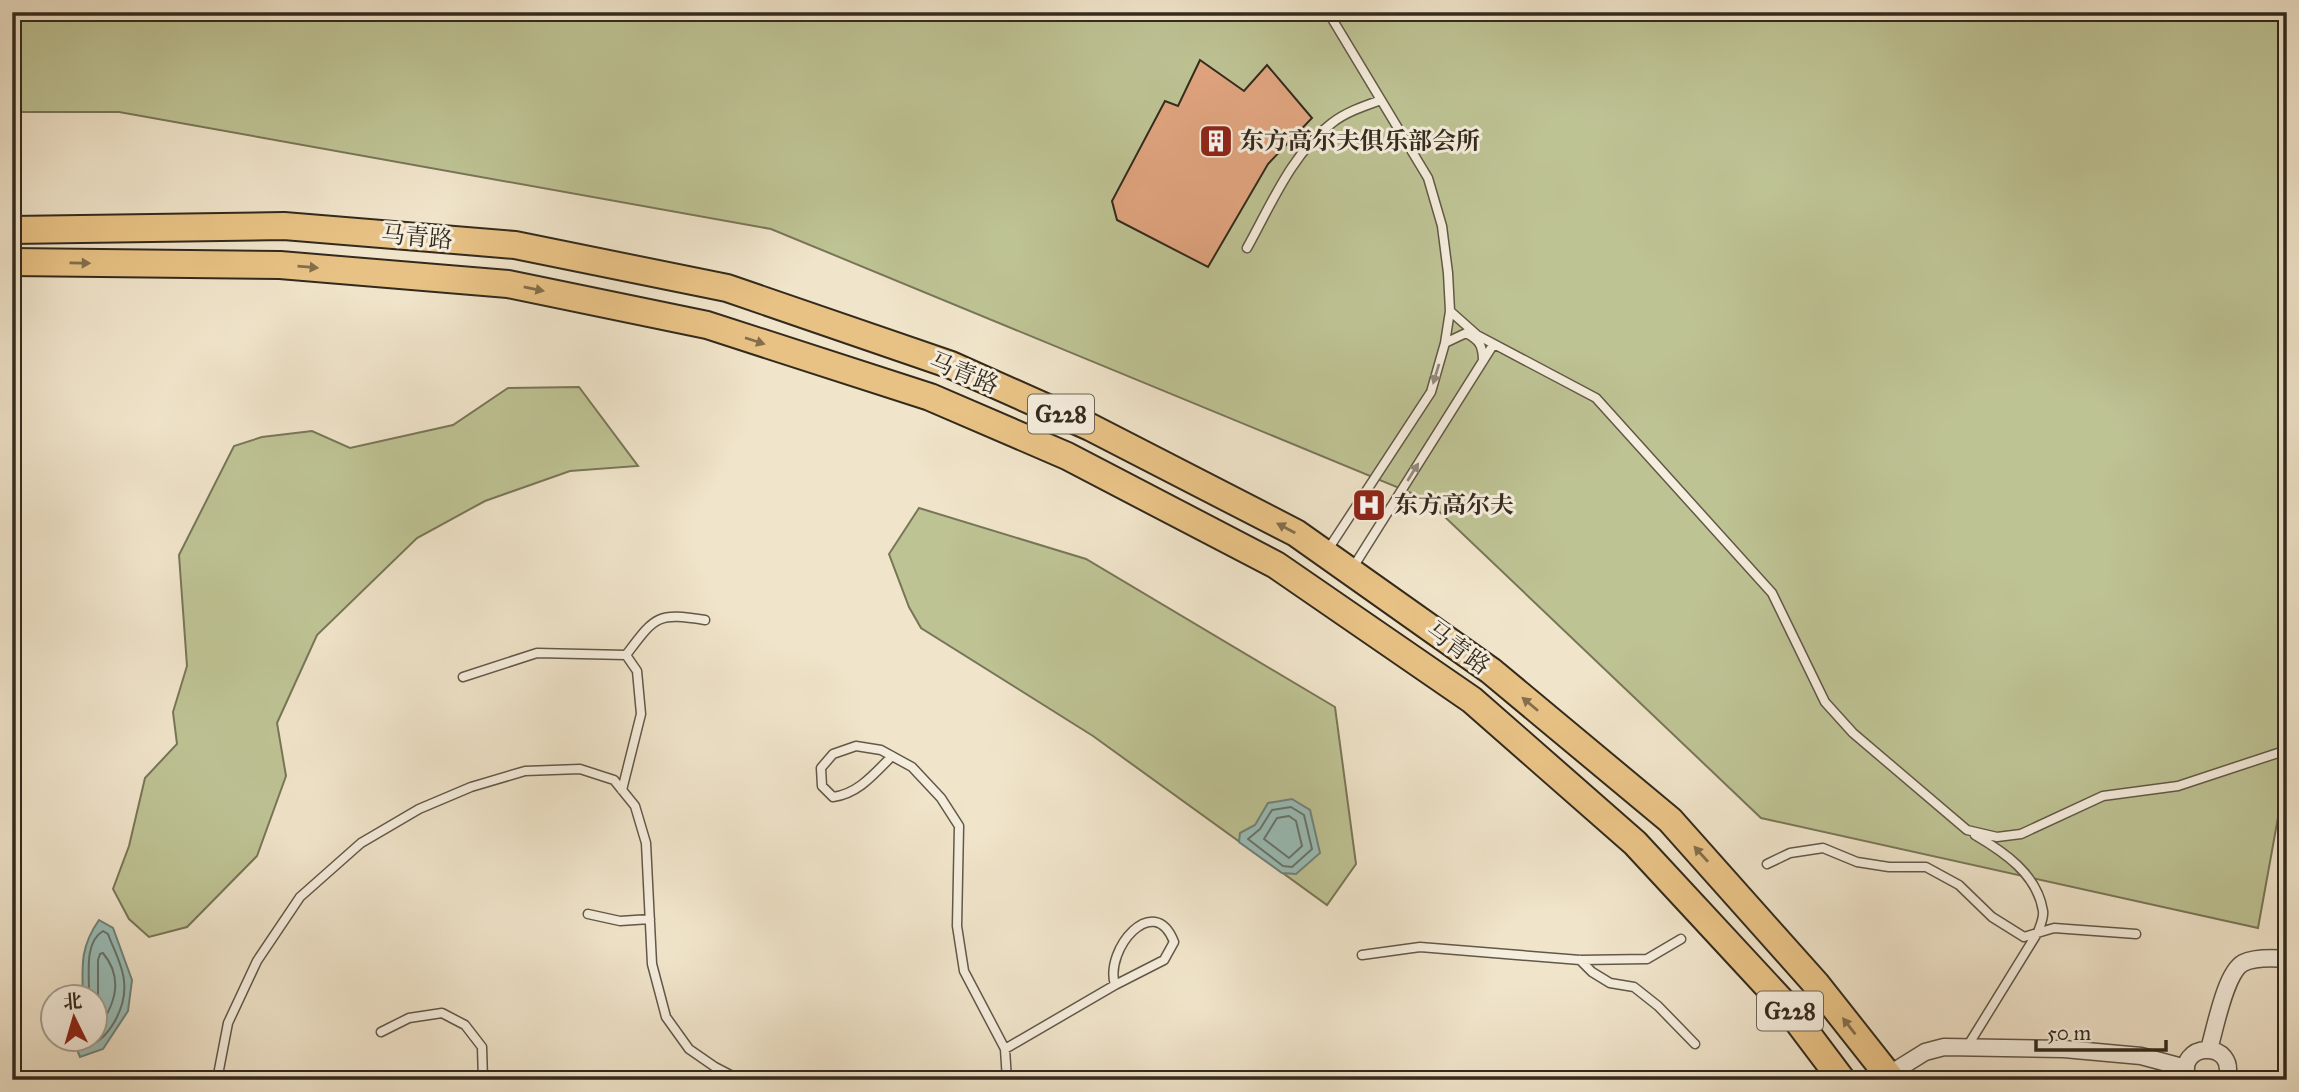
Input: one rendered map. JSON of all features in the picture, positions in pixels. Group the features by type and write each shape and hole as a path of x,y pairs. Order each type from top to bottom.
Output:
{"highway":[{"name":"马青路","path":"12,230 298,227 515,245 727,288 951,365 1102,433 1296,533 1491,671 1670,820 1818,985 1890,1077"},
{"name":"马青路","path":"12,262 280,265 508,284 707,325 930,397 1067,456 1276,565 1472,700 1634,843 1787,1007 1842,1080"}],"street":[{"path":"2209,1049 2230,978 2242,963 2268,958 2287,959"},
{"path":"1890,1077 1925,1052 1944,1047 2064,1049 2141,1056 2187,1074 2191,1056 2203,1049 2209,1049 2216,1051 2226,1060 2226,1080"}],"lane":[{"path":"1326,554 1431,392 1445,343 1450,311 1442,226 1428,178 1328,12"},
{"path":"1247,248 1299,155 1332,123 1360,107 1381,100"},
{"path":"1450,311 1493,345 1597,398 1772,593 1825,702 1853,733 1967,830 1999,849 2018,865 2036,888 2043,913 2038,932 1967,1047"},
{"path":"1445,343 1466,333 1478,339 1483,349 1483,361"},
{"path":"1350,572 1493,345"},
{"path":"626,655 652,621 674,615 705,620"},
{"path":"463,677 537,653 626,655"},
{"path":"622,790 641,714 637,671 626,655"},
{"path":"892,756 869,779 847,795 832,797 822,786 821,768 833,754 856,746 881,750 892,756 912,767 940,798 959,826 957,926 964,971 1005,1049 1007,1080"},
{"path":"1967,830 1997,837 2021,834 2103,796 2178,786 2287,750"},
{"path":"217,1080 228,1023 257,961 300,897 361,843 419,809 471,787 525,771 580,769 614,780 635,806 646,843 652,964 666,1017 689,1049 740,1080"},
{"path":"1767,864 1790,853 1823,848 1857,862 1889,867 1926,867 1959,885 1992,917 2024,937 2054,928 2136,934"},
{"path":"588,914 621,921 650,919"},
{"path":"1005,1049 1115,985 1164,960 1174,942 1169,929 1161,923 1147,922 1126,937 1113,966 1115,985"},
{"path":"1362,955 1420,947 1580,960 1647,958 1681,939"},
{"path":"1580,960 1592,972 1611,983 1634,987 1658,1006 1695,1044"},
{"path":"382,1032 410,1018 442,1013 465,1025 482,1047 483,1080"}],"green space":[{"path":"12,12 2287,12 2287,768 2258,928 1761,818 1426,499 771,229 119,112 12,112"},
{"path":"579,387 638,466 570,471 485,501 417,538 317,635 277,723 286,776 257,856 187,927 149,937 129,919 113,889 129,846 145,778 177,744 173,712 187,666 179,555 234,446 262,437 312,431 350,448 453,425 508,388"},
{"path":"919,508 1086,559 1335,707 1356,864 1327,905 1093,736 921,628 909,607 889,554"}],"water":[{"path":"1292,799 1310,810 1320,853 1296,874 1282,873 1239,842 1240,833 1255,825 1268,803"},
{"path":"99,920 113,928 132,980 128,1011 108,1041 108,984 83,984 85,948"}],"building":[{"name":"东方高尔夫俱乐部会所","path":"1200,60 1244,91 1267,65 1312,118 1268,164 1208,267 1117,220 1112,201 1165,101 1178,106"}],"place":[{"name":"东方高尔夫俱乐部会所","path":"1216,141"},
{"name":"东方高尔夫","path":"1369,505"}]}
